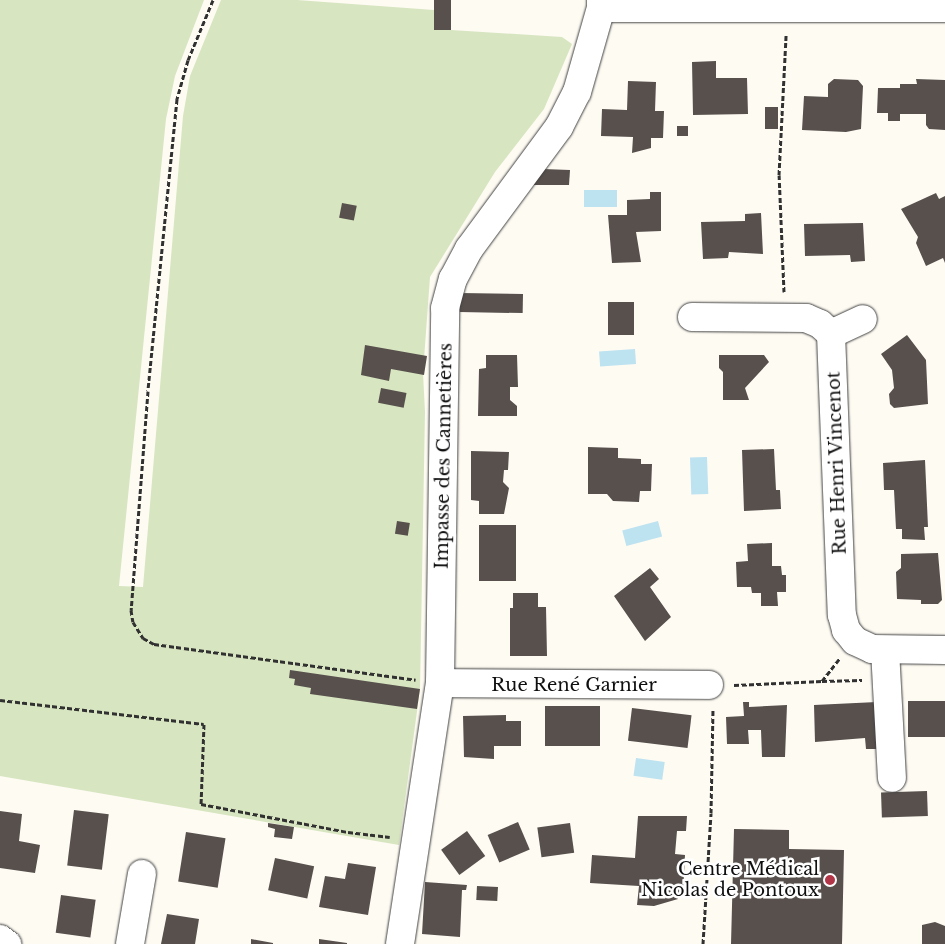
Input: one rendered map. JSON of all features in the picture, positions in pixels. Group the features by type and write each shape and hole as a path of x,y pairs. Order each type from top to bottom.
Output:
{"street":[{"name":"Impasse des Cannetières","path":"400,944 418,839 440,684 445,308 453,279 470,249 559,127 577,92 601,4"},
{"path":"601,4 945,8"},
{"path":"692,317 785,316 806,318 820,324 831,334 863,319"},
{"name":"Rue Henri Vincenot","path":"831,334 842,615 846,630 855,641"},
{"path":"855,641 872,649 945,650"},
{"path":"885,650 892,778"},
{"name":"Rue René Garnier","path":"440,684 709,685"},
{"path":"130,944 142,874"},
{"path":"0,939 7,944"}],"path":[{"path":"214,0 188,60 177,99 148,391 131,610 133,622 143,638 154,644 440,684"},
{"path":"785,316 779,175 786,35"},
{"path":"822,681 855,641"},
{"path":"703,944 712,813 713,707 709,685 888,679"},
{"path":"0,700 204,724 201,804 348,832 418,839"}],"green space":[{"path":"0,0 204,0 175,76 166,119 119,586 143,587 183,116 190,76 221,0 297,0 434,10 451,30 562,37 572,44 544,109 495,172 430,277 423,373 425,412 420,689 399,845 0,776"}],"water":[{"path":"584,190 617,190 617,207 584,207"},
{"path":"635,349 636,364 600,366 599,352"},
{"path":"707,457 708,494 691,495 690,458"},
{"path":"658,521 662,536 626,546 622,531"},
{"path":"636,758 665,762 662,780 633,776"}],"building":[{"path":"434,0 451,0 451,30 434,30"},
{"path":"716,61 716,78 747,78 748,114 693,115 692,62"},
{"path":"834,79 858,80 863,86 861,129 846,132 802,130 804,96 828,97 828,84"},
{"path":"916,79 945,80 945,130 929,129 926,125 926,114 900,114 900,121 888,121 888,113 877,113 878,88 900,88 900,84 917,84"},
{"path":"628,81 656,82 655,111 664,111 663,138 651,138 651,148 632,153 633,137 601,136 602,109 627,110"},
{"path":"765,107 778,107 778,129 765,129"},
{"path":"677,126 688,126 688,136 677,136"},
{"path":"543,169 570,170 569,185 531,185"},
{"path":"650,192 661,192 661,231 636,232 641,262 612,263 608,215 627,215 627,200 650,199"},
{"path":"936,193 939,199 945,196 945,263 943,258 926,266 916,243 918,237 901,209"},
{"path":"342,203 357,206 354,221 339,218"},
{"path":"761,213 763,254 729,252 728,258 703,259 701,222 745,221 745,214"},
{"path":"863,223 865,261 851,262 850,255 805,256 804,224"},
{"path":"460,293 523,294 523,313 460,312"},
{"path":"608,302 634,302 634,335 608,335"},
{"path":"907,335 926,360 928,404 894,408 890,404 889,394 894,388 892,370 881,354"},
{"path":"365,345 427,356 424,375 391,369 389,381 361,375"},
{"path":"486,355 517,355 518,387 510,387 510,400 517,406 517,416 478,416 479,369 486,368"},
{"path":"719,355 764,355 769,362 745,388 749,400 723,400 723,372 719,368"},
{"path":"381,388 407,393 404,408 378,403"},
{"path":"588,447 618,448 618,458 641,459 641,464 652,464 651,491 640,491 639,502 613,501 607,494 588,494"},
{"path":"774,449 776,490 780,490 781,509 744,511 742,450"},
{"path":"471,451 509,452 508,470 504,470 503,482 509,488 504,514 479,514 479,501 471,500"},
{"path":"925,460 928,527 924,527 925,540 902,539 902,529 896,529 894,490 884,490 883,463"},
{"path":"397,521 410,523 408,536 395,534"},
{"path":"479,525 516,525 516,581 479,581"},
{"path":"772,543 772,566 781,566 782,575 786,575 786,592 777,592 778,606 761,606 761,593 752,593 751,587 737,587 736,562 748,561 747,544"},
{"path":"938,553 942,600 938,604 921,604 921,600 897,599 896,572 901,568 901,554"},
{"path":"650,568 659,579 650,587 671,617 645,641 614,596"},
{"path":"513,593 538,593 538,607 546,607 547,656 510,656 510,608 513,608"},
{"path":"290,670 420,689 417,709 310,694 311,688 294,685 295,679 289,678"},
{"path":"908,701 945,701 945,737 908,737"},
{"path":"743,702 749,702 749,707 787,705 785,757 762,757 761,730 748,730 749,744 727,744 726,717 744,716"},
{"path":"877,702 879,749 866,749 865,738 815,742 814,705"},
{"path":"545,706 600,706 600,746 545,746"},
{"path":"632,708 692,715 688,748 628,741"},
{"path":"506,715 506,721 521,721 521,746 494,746 494,759 464,757 463,716"},
{"path":"927,791 928,816 882,818 881,793"},
{"path":"74,810 109,814 102,870 67,866"},
{"path":"0,811 22,814 19,841 40,845 35,873 0,868"},
{"path":"638,816 687,816 686,831 677,831 675,854 685,855 683,893 677,896 678,899 654,906 637,905 639,886 590,883 592,855 635,858"},
{"path":"518,822 530,850 499,863 488,835"},
{"path":"268,823 294,827 292,839 274,837 275,829 268,827"},
{"path":"570,823 574,853 541,857 537,828"},
{"path":"734,829 789,830 789,849 844,850 842,944 731,944"},
{"path":"467,831 485,856 459,875 441,850"},
{"path":"186,832 226,838 218,888 178,881"},
{"path":"275,858 314,866 307,899 268,890"},
{"path":"348,863 376,867 368,915 319,907 325,876 345,879"},
{"path":"425,882 467,885 466,890 462,890 460,937 422,934"},
{"path":"477,886 498,887 497,901 476,900"},
{"path":"61,895 96,900 90,938 56,933"},
{"path":"167,914 199,919 195,944 161,944"},
{"path":"935,922 945,926 945,944 922,944 922,925"},
{"path":"251,939 273,943 273,944 251,944"},
{"path":"319,939 347,943 347,944 319,944"}],"place":[{"name":"Centre Médical Nicolas de Pontoux","path":"830,880"}]}
